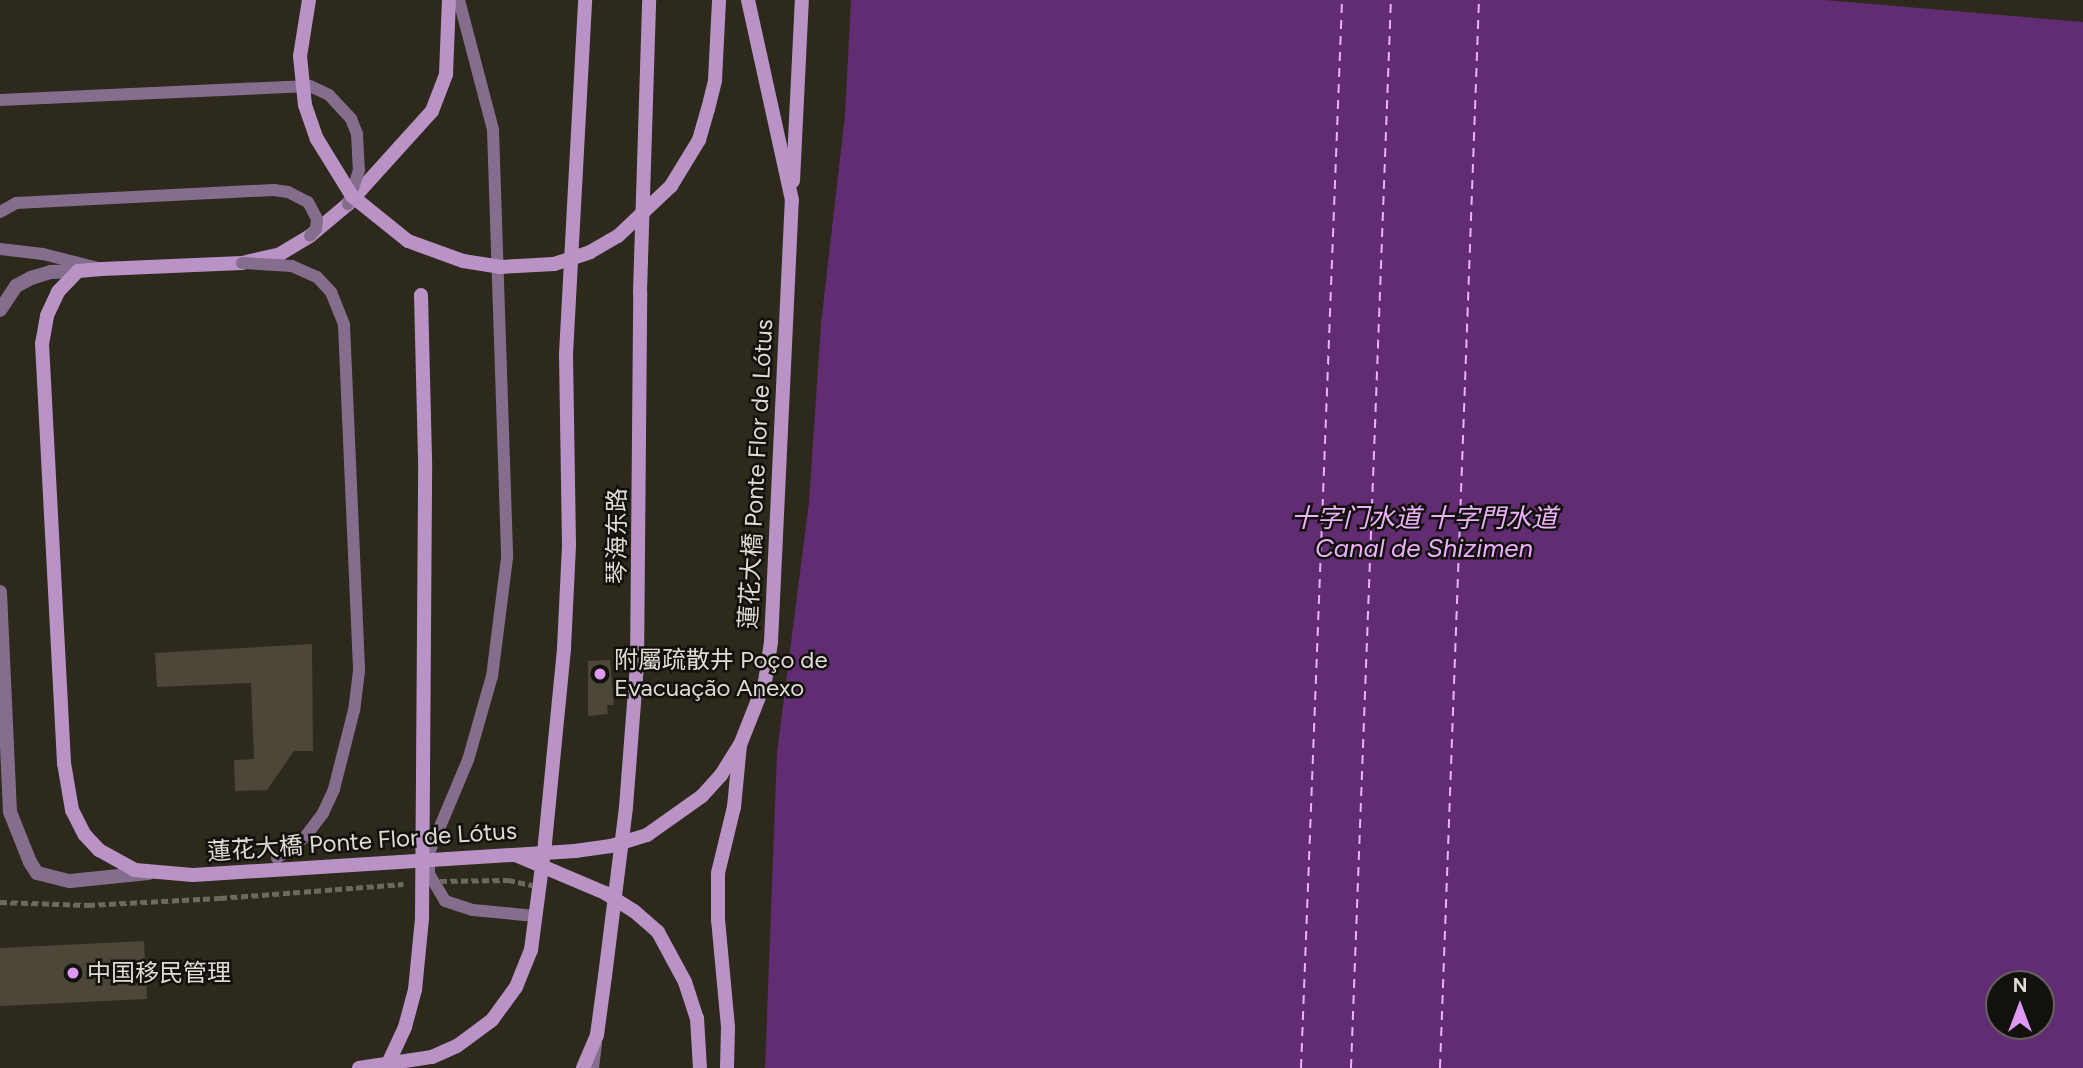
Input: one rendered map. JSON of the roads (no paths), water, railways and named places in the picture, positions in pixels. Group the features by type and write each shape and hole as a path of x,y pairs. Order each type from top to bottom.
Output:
{"main road":[{"path":"309,0 300,56 305,105 317,139 352,196 408,241 463,261 500,267 554,264 590,252 618,236 671,186 699,140 708,110 715,80 719,0"},
{"path":"78,271 243,263 279,254 310,236 348,204 420,126 440,94 446,74 449,0"},
{"name":"琴海东路","path":"359,1068 432,1057 457,1046 492,1020 516,987 531,950 564,648 569,545 566,354 585,0"},
{"name":"琴海东路","path":"583,1068 597,1035 626,807 637,664 640,292 649,0"},
{"name":"蓮花大橋 Ponte Flor de Lótus","path":"748,0 792,200"},
{"name":"蓮花大橋 Ponte Flor de Lótus","path":"78,271 58,292 47,316 42,343 64,763 72,810 85,835 99,850 121,864 153,873 193,875 575,851 611,846 647,835 702,796 721,775 740,745 765,682 771,642 802,0"},
{"path":"386,1068 405,1027 415,990 422,918 425,464 421,295"},
{"path":"727,1068 727,1027 718,920 718,873 734,807 740,745"},
{"path":"513,854 605,894 634,911 658,932 681,972 697,1018 700,1068"}],"street":[{"path":"0,310 16,286 32,278 51,272 78,271"},
{"path":"0,592 10,812 30,862 37,873 70,881 153,873"}],"lane":[{"path":"459,0 493,130 507,558 492,676 468,760 429,853 429,874 445,901 473,910 535,916"},
{"path":"0,100 310,86 329,95 351,119 357,134 359,170 348,204"},
{"path":"0,212 16,203 274,190 288,192 308,202 317,219 316,229 310,236"},
{"path":"3,247 102,269"},
{"path":"243,263 292,266 317,277 340,307 344,324 359,671 349,734 334,789 323,813 305,836 277,858"},
{"path":"593,1068 597,1035"}],"water":[{"name":"十字门水道 十字門水道 Canal de Shizimen","path":"851,0 2083,0 2083,1068 765,1068 777,752 809,502 821,324 845,115"}],"place":[{"name":"附屬疏散井 Poço de Evacuação Anexo","path":"600,674"},
{"name":"中国移民管理","path":"73,973"}]}
